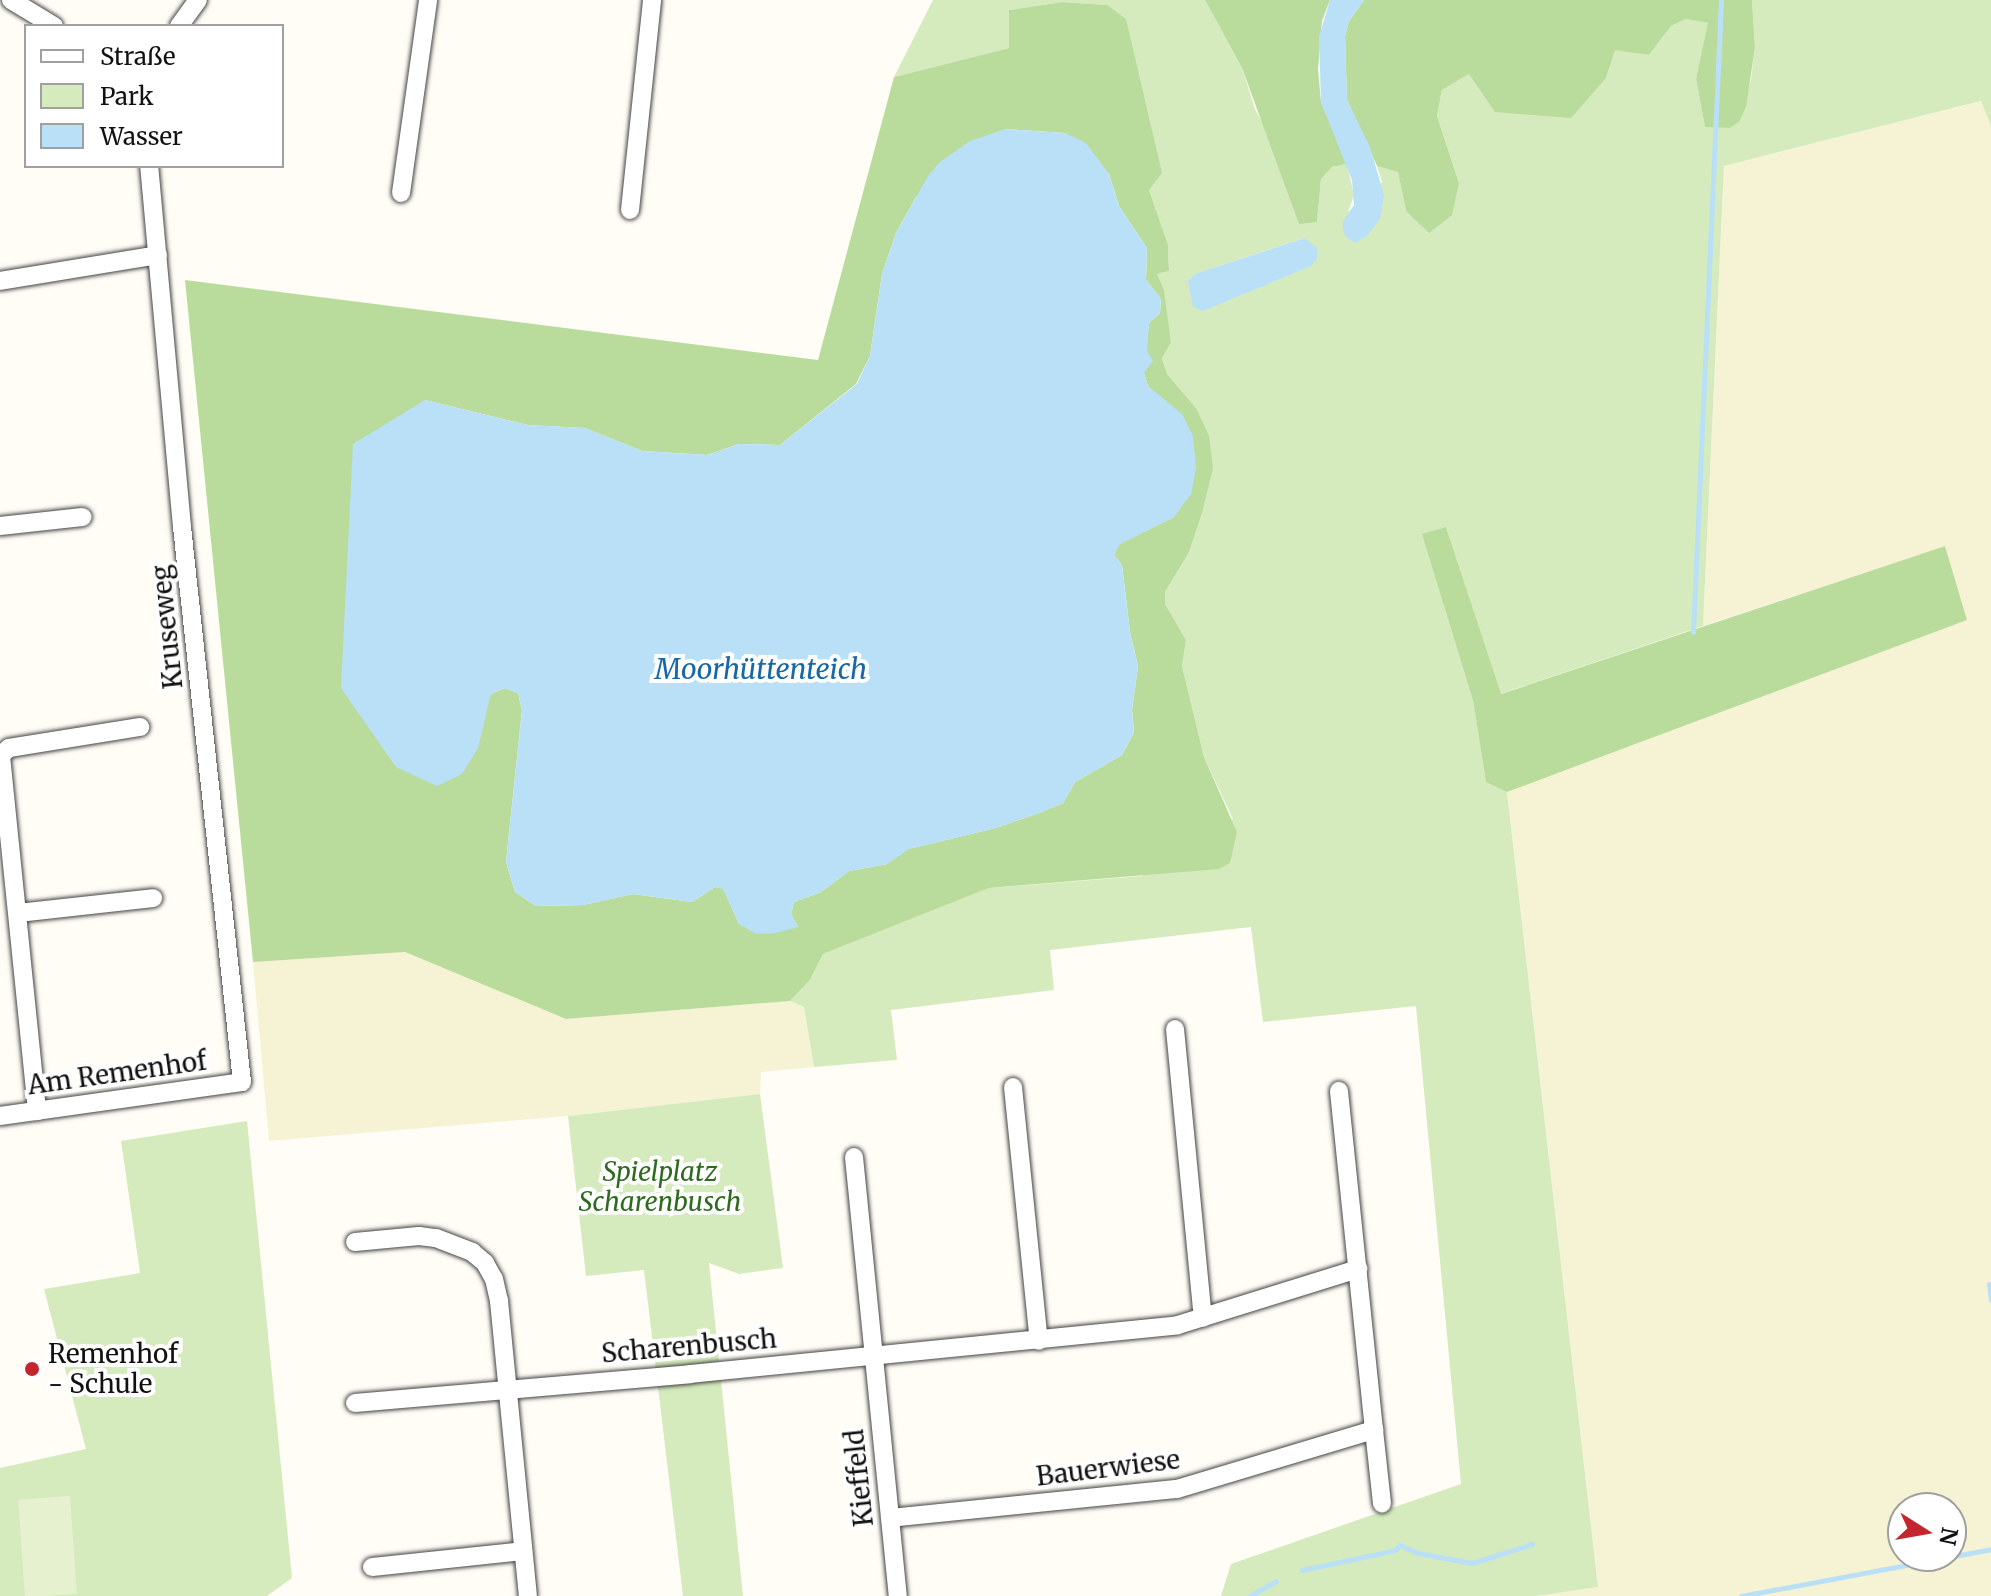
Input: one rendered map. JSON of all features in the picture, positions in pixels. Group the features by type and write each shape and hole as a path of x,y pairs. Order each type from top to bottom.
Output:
{"street":[{"path":"11,0 51,24"},
{"path":"180,24 198,0"},
{"path":"401,193 428,0"},
{"path":"630,210 652,0"},
{"name":"Kruseweg","path":"149,168 182,527 242,1082"},
{"path":"0,281 158,255"},
{"path":"0,526 83,517"},
{"path":"37,1111 1,756 9,748 140,727"},
{"path":"18,913 153,898"},
{"path":"1175,1029 1203,1318"},
{"name":"Am Remenhof","path":"0,1116 242,1082"},
{"path":"1013,1087 1039,1341"},
{"path":"1339,1091 1382,1504"},
{"path":"854,1157 873,1355"},
{"path":"355,1242 419,1236 436,1238 472,1252 485,1263 499,1301 528,1596"},
{"name":"Scharenbusch","path":"355,1403 1039,1341 1178,1325 1358,1269"},
{"name":"Kieffeld","path":"873,1355 898,1596"},
{"name":"Bauerwiese","path":"890,1518 1177,1489 1374,1430"},
{"path":"372,1567 523,1551"}],"shaded area":[{"path":"1982,101 1991,126 1991,1596 1537,1596 1598,1587 1507,792 1967,620 1945,546 1703,626 1724,166"},
{"path":"405,952 566,1019 790,1001 804,1007 814,1067 761,1072 760,1094 568,1116 269,1141 253,962"}],"green space":[{"path":"933,0 1205,0 1242,68 1255,109 1317,222 1321,179 1332,167 1347,164 1354,195 1348,212 1382,182 1377,166 1398,171 1406,211 1459,183 1437,116 1442,90 1469,74 1606,78 1615,49 1649,55 1671,26 1686,19 1709,23 1696,79 1705,126 1730,128 1739,122 1751,79 1755,48 1752,0 1991,0 1991,126 1981,101 1724,166 1703,626 1500,694 1446,527 1486,781 1507,792 1598,1587 1537,1596 1221,1596 1231,1564 1461,1484 1416,1006 1263,1022 1251,927 1050,950 1054,990 891,1010 897,1060 814,1067 804,1007 790,1001 810,980 823,954 989,888 1142,876 1233,819 1204,757 1182,666 1186,640 1165,605 1165,592 1188,554 1196,408 1167,374 1162,358 1171,343 1157,274 1169,271 1168,246 1149,190 1107,5 1062,2 1009,10 1009,48 894,77","holes":["1305,238 1317,259 1197,273"]},
{"path":"1205,0 1330,0 1322,21 1318,69 1321,102 1347,164 1332,167 1321,179 1317,222 1299,224 1242,68"},
{"path":"1364,0 1752,0 1755,48 1746,107 1739,122 1730,128 1705,127 1696,79 1708,23 1686,19 1671,26 1649,55 1615,50 1606,78 1571,118 1495,112 1469,74 1442,90 1437,116 1459,183 1452,215 1429,233 1406,211 1398,172 1377,166 1347,100 1345,36 1349,21"},
{"path":"1062,2 1107,5 1126,19 1162,173 1149,190 1168,245 1169,271 1157,274 1164,290 1171,343 1162,358 1167,374 1196,408 1209,436 1213,468 1188,554 1165,592 1165,604 1186,640 1182,666 1204,757 1237,832 1230,863 1219,869 989,888 823,954 810,980 790,1001 566,1019 405,952 253,962 185,280 818,360 894,77 1009,48 1009,10","holes":["1005,129 1065,133 1109,174 1119,206 1147,248 1146,280 1161,299 1160,313 1149,323 1144,373 1148,386 1161,398 1174,517 1119,544 1114,555 1122,565 1130,632 1138,666 1132,710 1134,732 1122,755 1075,782 1063,803 996,828 908,849 887,864 849,871 821,892 794,902 791,914 798,927 739,924 723,888 715,887 692,902 633,894 583,905 536,906 515,892 506,862 522,710 518,693 505,688 491,694 425,400 528,425 585,428 642,451 707,455 739,444 780,445 856,384 870,356 882,274 896,233 916,197"]},
{"path":"1446,527 1501,694 1945,546 1967,620 1507,792 1486,782 1473,700 1422,534"},
{"name":"Spielplatz Scharenbusch","path":"760,1094 783,1268 739,1274 709,1263 743,1596 683,1596 644,1270 586,1276 568,1116"},
{"path":"247,1121 292,1578 267,1596 0,1596 0,1468 86,1449 44,1289 140,1273 121,1141"},
{"path":"70,1496 77,1594 25,1596 18,1500"}],"water":[{"path":"1330,0 1364,0 1349,21 1345,36 1347,100 1370,147 1384,195 1380,219 1367,236 1355,243 1345,236 1342,223 1354,205 1352,180 1321,102 1319,37"},
{"name":"Moorhüttenteich","path":"1005,129 1065,133 1086,143 1109,174 1119,206 1147,248 1146,280 1161,299 1160,313 1149,323 1147,351 1153,361 1144,373 1148,386 1182,414 1193,436 1196,468 1191,494 1174,517 1120,544 1114,555 1122,565 1130,632 1138,666 1132,710 1134,732 1122,755 1075,782 1063,803 996,828 909,849 887,864 849,871 821,892 794,902 791,914 798,927 775,933 756,934 739,924 723,889 715,887 692,902 633,894 583,905 536,906 515,892 506,862 522,710 518,693 505,688 491,694 478,748 462,774 437,786 396,767 341,688 353,444 425,400 528,425 585,428 642,451 707,455 739,444 780,445 857,384 870,356 882,274 896,233 928,176 940,162 970,141"},
{"path":"1305,238 1317,248 1317,259 1311,266 1203,311 1193,307 1188,281 1197,273"}],"waterway":[{"path":"1693,632 1721,0"},
{"path":"1989,1284 1991,1300"},
{"path":"1302,1570 1395,1550 1400,1545 1418,1553 1472,1563 1532,1544"},
{"path":"1741,1596 1991,1549"},
{"path":"1250,1596 1276,1581"}],"place":[{"name":"Remenhof - Schule","path":"32,1369"}]}
